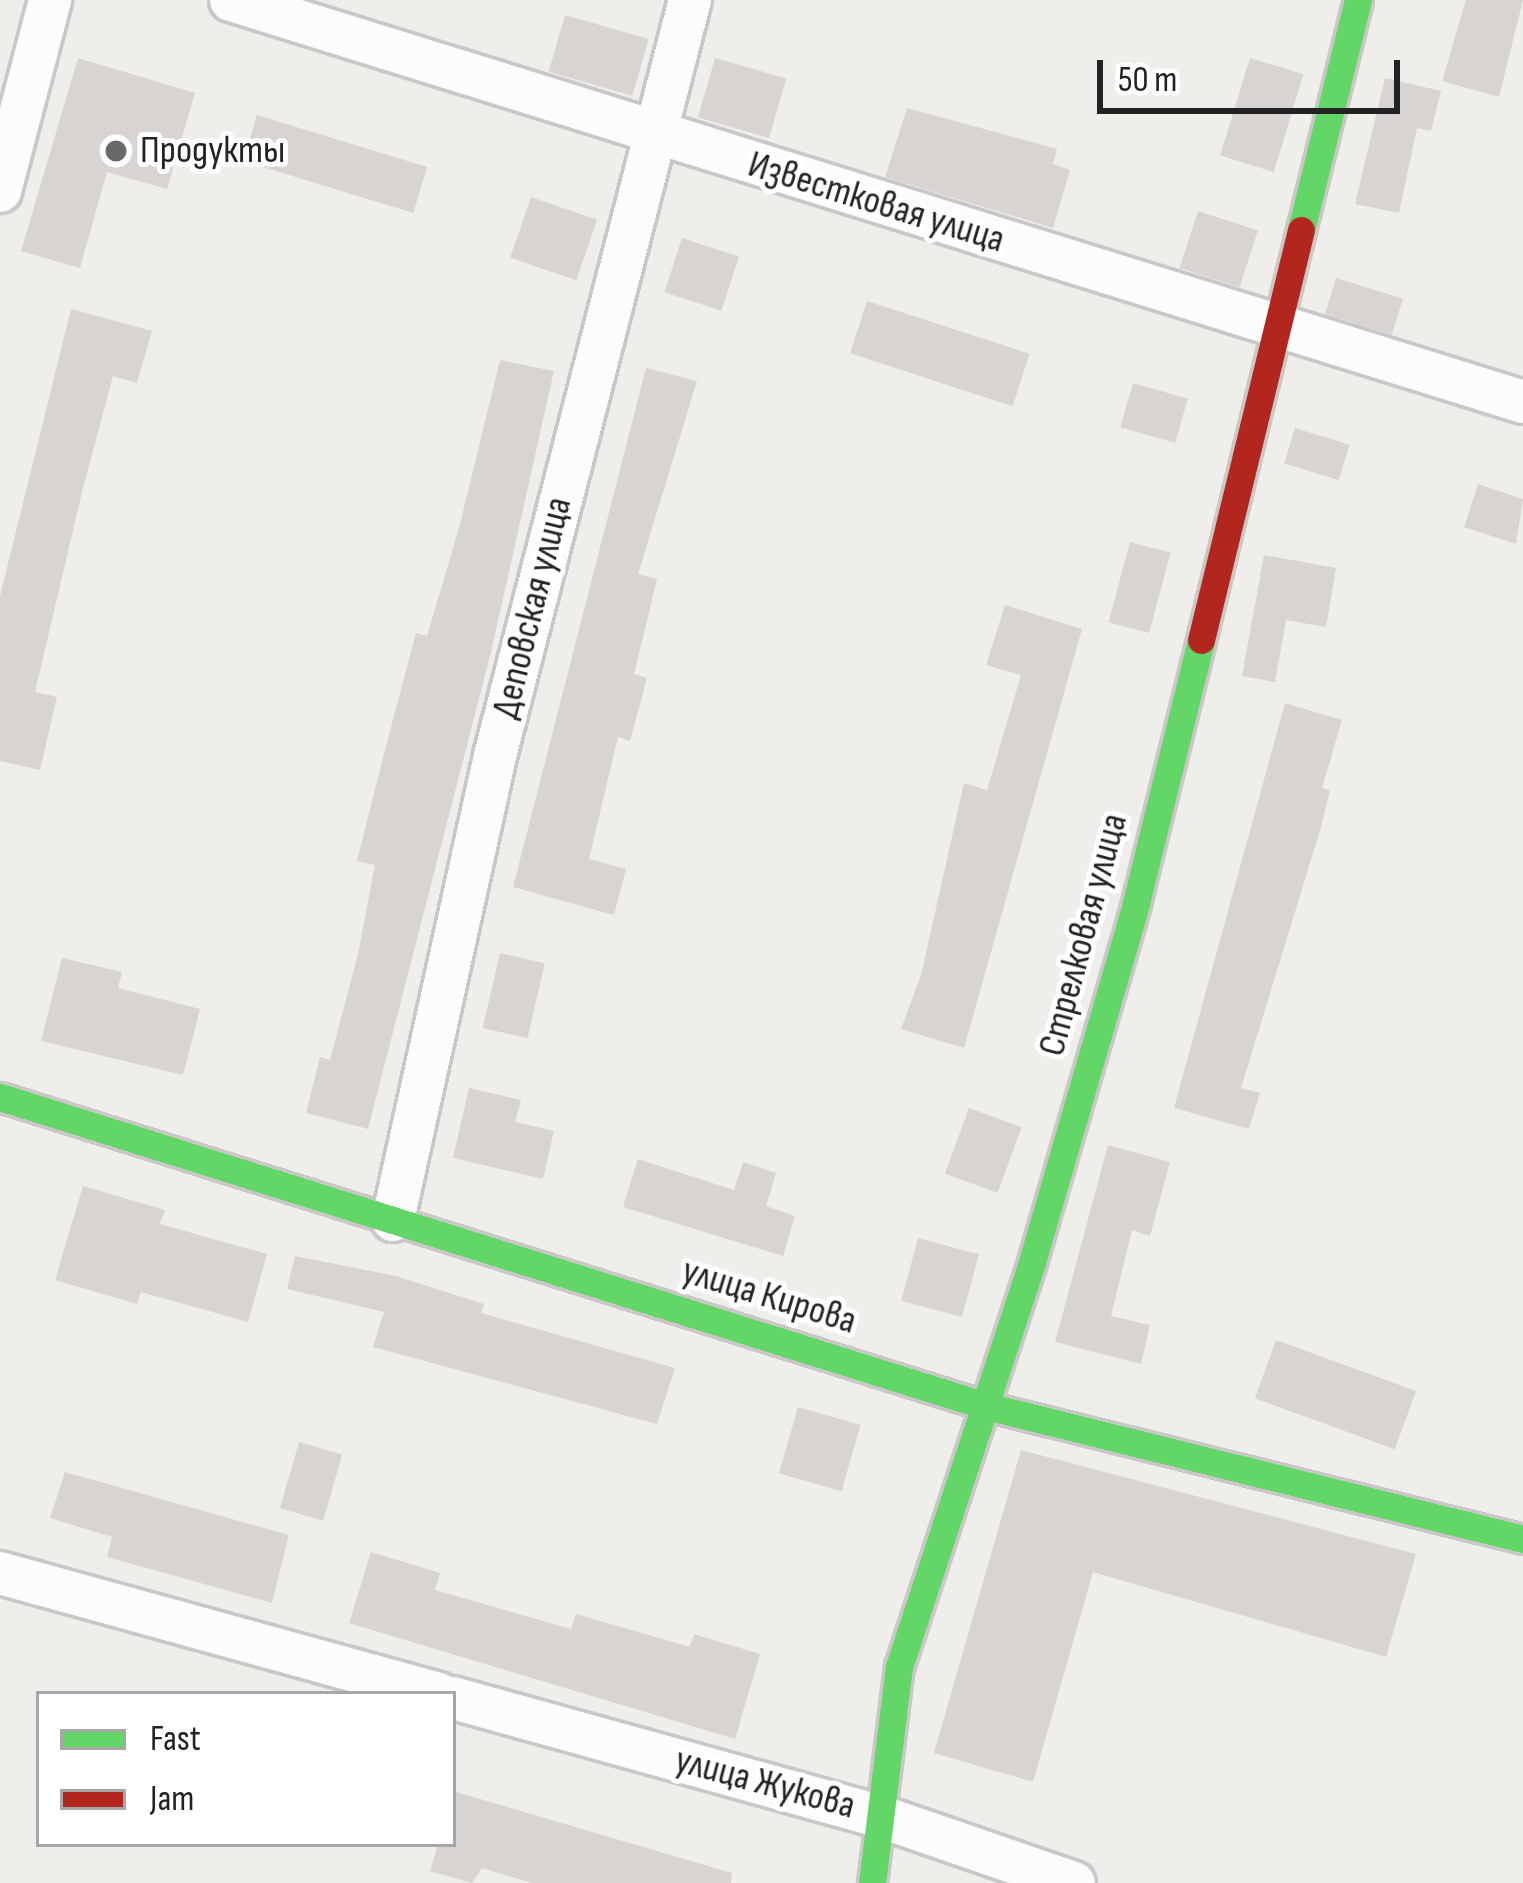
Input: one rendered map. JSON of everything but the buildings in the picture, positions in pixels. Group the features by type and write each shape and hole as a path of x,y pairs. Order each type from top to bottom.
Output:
{"street":[{"path":"0,191 50,0"},
{"name":"Известковая улица","path":"231,0 655,136 1523,402"},
{"name":"Деповская улица","path":"393,1220 495,756 690,0"},
{"name":"Стрелковая улица","path":"872,1883 899,1666 986,1406 1136,903 1272,324 1358,0"},
{"name":"улица Кирова","path":"0,1096 986,1406 1523,1539"},
{"path":"0,1573 428,1691"},
{"name":"улица Жукова","path":"456,1699 879,1816 1074,1883"}],"traffic: fast":[{"path":"1301,230 1358,0"},
{"path":"872,1883 899,1667 1032,1262 1136,903 1201,640"},
{"path":"0,1097 986,1406 1523,1539"}],"traffic: jam":[{"path":"1201,640 1301,230"}],"place":[{"name":"Продукты","path":"116,151"}]}
